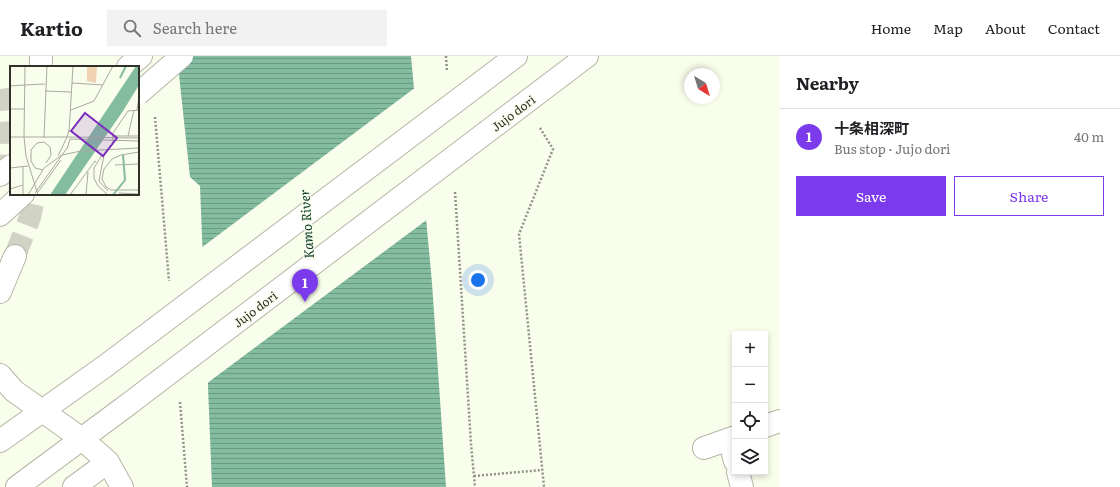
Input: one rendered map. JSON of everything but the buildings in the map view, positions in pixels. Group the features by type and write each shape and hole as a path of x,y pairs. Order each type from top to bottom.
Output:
{"main road":[{"path":"129,66 141,56"},
{"path":"139,93 182,56"},
{"path":"0,441 104,367 516,56"},
{"name":"Jujo dori","path":"17,487 587,56"},
{"path":"0,175 10,167"},
{"path":"0,215 22,195"},
{"path":"0,292 15,256"},
{"path":"0,375 14,391 82,439 108,462 122,487"},
{"path":"768,425 780,421"},
{"path":"704,448 732,438"},
{"path":"74,487 108,462"},
{"path":"739,475 742,487"}],"path":[{"path":"446,56 447,72"},
{"path":"526,103 553,149 519,234 544,487"},
{"path":"155,116 170,288"},
{"path":"455,191 474,476 476,487"},
{"path":"180,400 187,487"},
{"path":"474,476 542,470"}],"water":[{"name":"Kamo River","path":"177,56 411,56 432,283 446,487 212,487 200,186 190,177"}],"pier":[{"path":"416,87 428,219 206,384 201,248"}],"tunnel":[{"path":"0,89 4,124 4,158 0,181"},
{"path":"15,256 30,217 35,195"}],"place":[{"name":"十条相深町","path":"305,302"}]}
